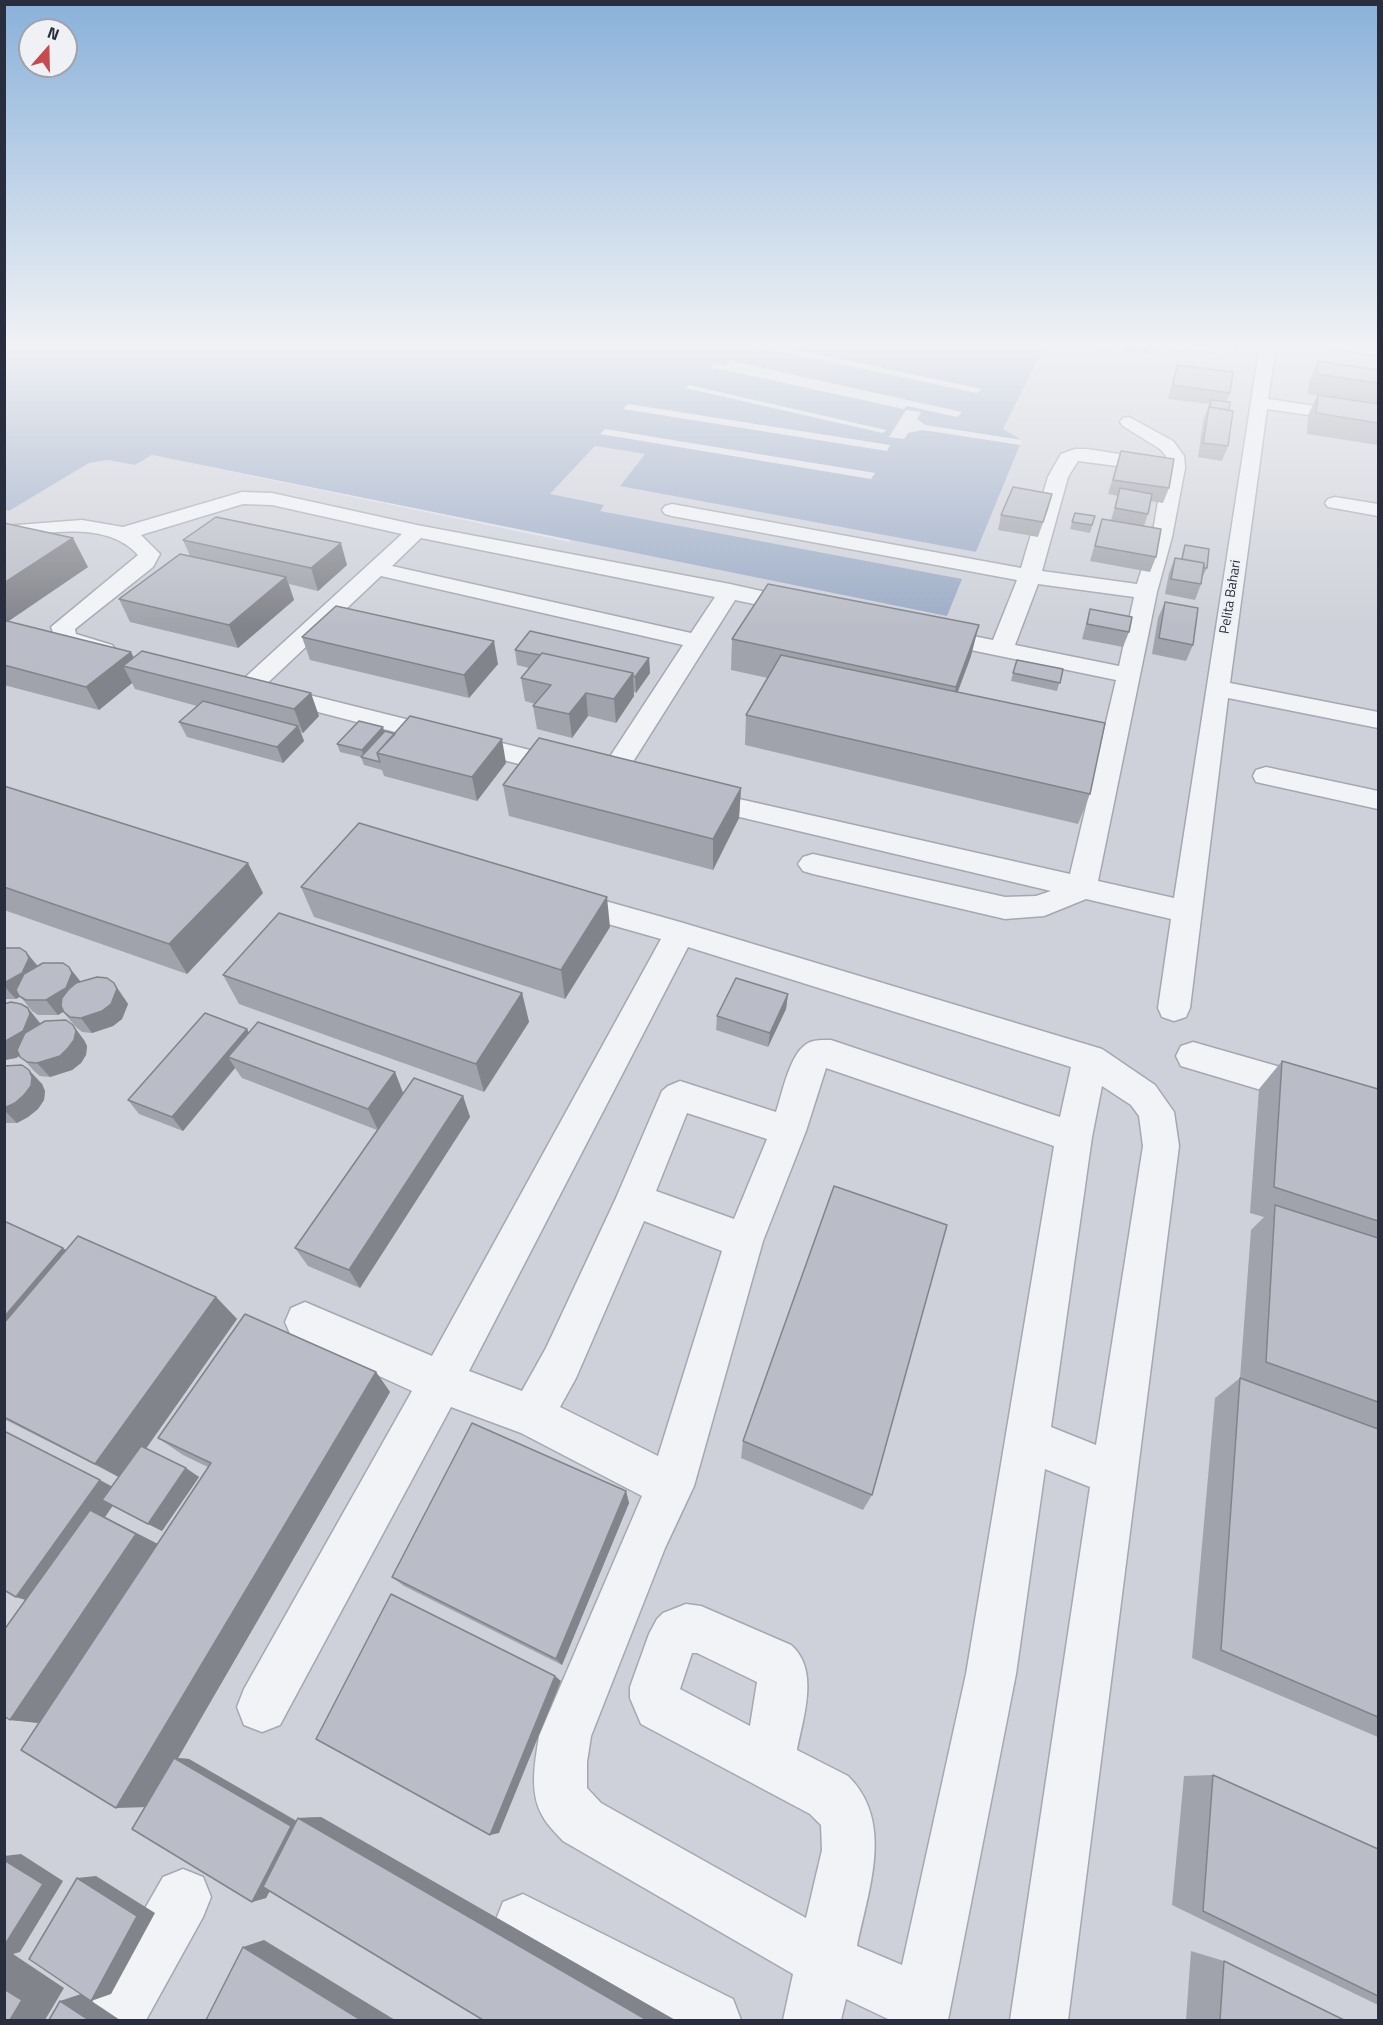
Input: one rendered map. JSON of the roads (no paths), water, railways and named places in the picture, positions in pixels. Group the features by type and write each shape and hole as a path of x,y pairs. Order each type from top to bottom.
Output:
{"lane":[{"path":"1081,889 1146,592 1162,537 1175,468 1175,456 1172,449 1151,438"},
{"name":"Pelita Bahari","path":"1174,1008 1217,688 1255,438"},
{"path":"1001,651 1030,576 1058,477 1068,458 1075,455 1087,455 1175,468"},
{"path":"123,534 242,498 272,499 417,531 730,591 820,611"},
{"path":"1335,503 1378,510"},
{"path":"672,510 1030,576 1146,592"},
{"path":"4,532 64,526 94,527 123,534 144,546 149,554 145,562 63,627 65,638 126,656"},
{"path":"417,531 377,568 238,684 620,780 698,642 730,591"},
{"path":"377,568 698,642"},
{"path":"911,631 1129,675"},
{"path":"1217,688 1378,720"},
{"path":"1266,776 1378,801"},
{"path":"666,791 1187,912"},
{"path":"813,864 1005,908 1026,909 1046,906 1081,889"},
{"path":"544,896 680,933 1090,1059 1143,1095 1156,1112 1161,1146 1039,2020"},
{"path":"262,1707 441,1382 680,933"},
{"path":"1074,1137 831,1054 817,1054 810,1062 788,1131 744,1241 671,1486 647,1536 565,1736 561,1762 561,1798 582,1822 827,1962 921,2012 991,1674 1074,1137 1090,1059"},
{"path":"1193,1056 1378,1110"},
{"path":"532,1416 561,1363 675,1102 680,1096 788,1131"},
{"path":"634,1200 744,1241"},
{"path":"305,1322 441,1382 532,1416 671,1486"},
{"path":"1026,1439 1114,1474"},
{"path":"769,1763 829,1794 843,1808 849,1828 849,1850 827,1962 812,2020"},
{"path":"116,2017 183,1897"},
{"path":"523,1922 712,2020"}],"water":[{"path":"5,438 1022,440 976,552 620,486 645,454 595,446 550,494 604,505 600,511 962,579 947,616 152,455 135,465 108,460 89,463 9,511 5,510"}]}
